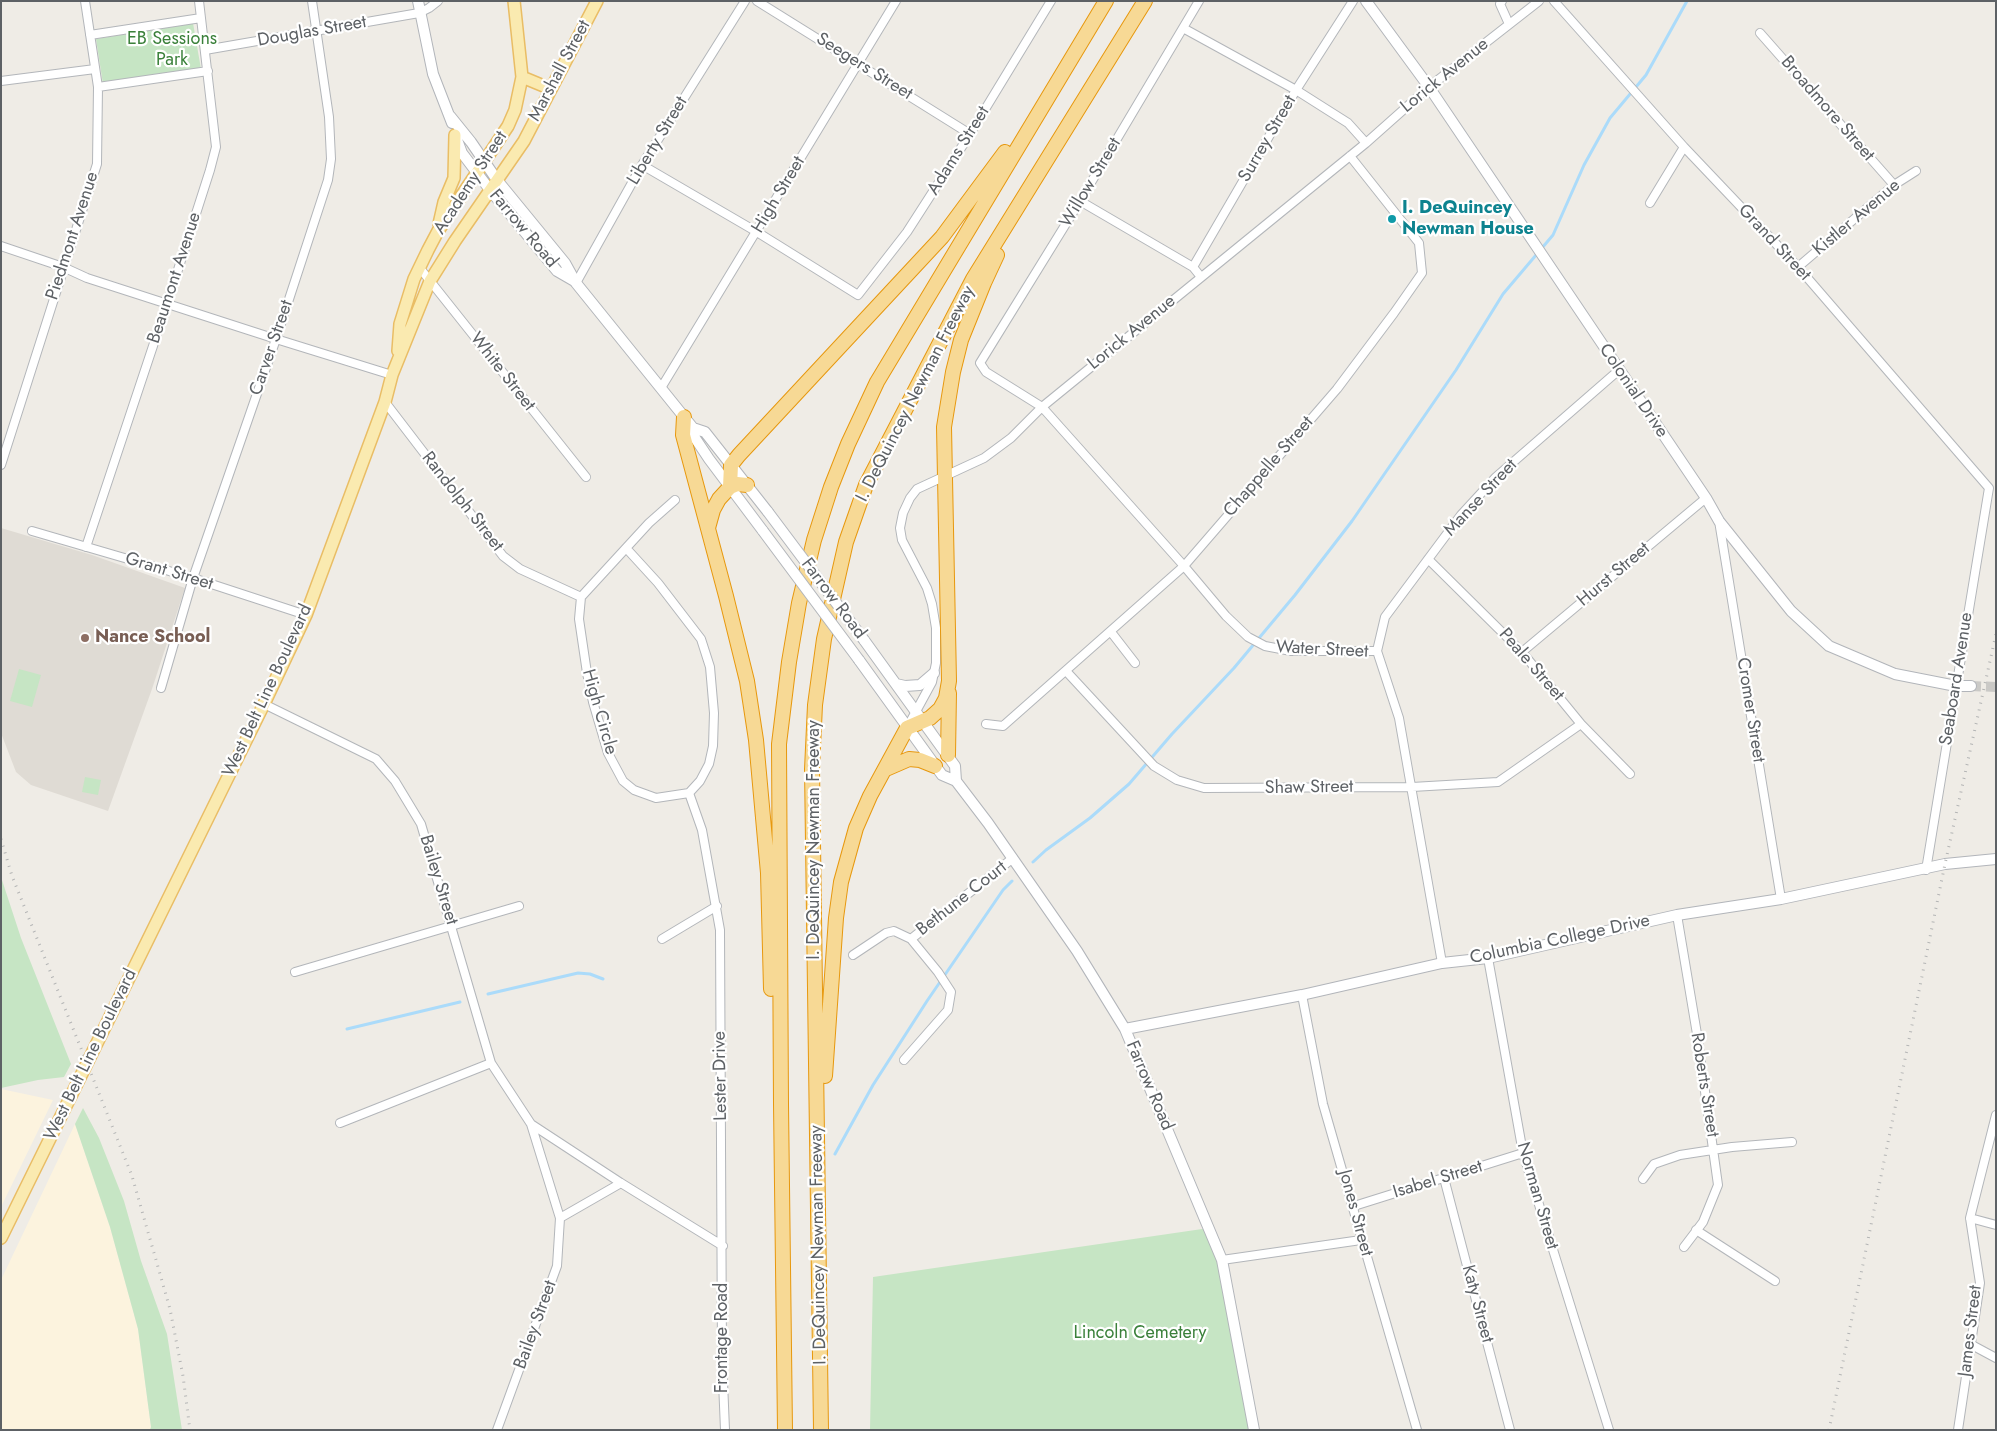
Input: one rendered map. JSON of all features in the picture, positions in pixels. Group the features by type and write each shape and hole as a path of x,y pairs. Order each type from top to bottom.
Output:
{"highway":[{"name":"I. DeQuincey Newman Freeway","path":"786,1430 781,1104 780,744 799,602 814,540 831,487 848,444 877,382 1106,1"},
{"name":"I. DeQuincey Newman Freeway","path":"821,1430 812,769 815,705 824,639 846,542 866,486 973,279 1145,1"},
{"path":"730,487 731,465 780,409 822,367 942,237 980,187 1082,40"},
{"path":"948,755 949,681 944,427 952,372 971,313 1018,206"},
{"path":"689,422 683,435 747,681 756,740 768,873 773,1049 781,1104"},
{"path":"708,528 713,510 730,487 737,484 747,485"},
{"path":"818,1131 825,1078 836,918 841,882 856,828 870,796 907,728 920,716 930,718 940,709 946,698 949,681"},
{"path":"886,769 909,759 920,760 935,766"}],"main road":[{"name":"Farrow Road","path":"418,1 433,74 462,153 557,271 576,283"},
{"name":"Academy Street","path":"397,360 400,324 419,267 438,231 508,126 515,110 522,77 514,1"},
{"name":"Marshall Street","path":"524,141 597,1"},
{"name":"Colonial Drive","path":"1366,1 1429,87 1706,498 1719,521 1791,611 1829,646 1895,674 1956,686 1971,686"},
{"path":"522,77 551,89"},
{"name":"Farrow Road","path":"450,116 485,161 497,180 565,262 576,283 689,422 705,432 768,512 948,755 955,766 956,781"},
{"path":"438,231 444,202 454,178 456,135"},
{"name":"West Belt Line Boulevard","path":"1,1238 306,615 385,402 397,360 430,281 455,241 524,141"},
{"name":"Farrow Road","path":"689,422 695,438 730,487 859,660 935,766 942,775 956,781 1013,858 1078,951 1125,1029 1222,1260 1254,1430"},
{"path":"896,684 905,686 920,685 934,672"},
{"name":"Columbia College Drive","path":"1125,1029 1302,995 1442,963 1488,958 1677,915 1781,899 1926,870 1945,864 1996,859"}],"street":[{"name":"Piedmont Avenue","path":"1,465 97,164 98,87 85,1"},
{"name":"Beaumont Avenue","path":"86,547 167,304 216,147 199,1"},
{"name":"Carver Street","path":"161,688 193,578 276,340 328,180 332,159 330,117 312,1"},
{"path":"419,13 438,1"},
{"name":"Liberty Street","path":"576,283 642,165 745,1"},
{"name":"Seegers Street","path":"757,1 970,134"},
{"name":"High Street","path":"661,388 896,1"},
{"name":"Adams Street","path":"757,232 858,295 907,232 970,134 1051,1"},
{"name":"Willow Street","path":"980,363 1080,201 1199,1"},
{"name":"Surrey Street","path":"1193,267 1296,90 1353,1"},
{"path":"1502,1 1500,4 1509,24"},
{"name":"Lorick Avenue","path":"920,716 934,672 936,628 927,588 902,540 900,528 903,513 914,494 926,484 984,458 1010,438 1042,407 1366,143 1429,87 1539,1"},
{"name":"Grand Street","path":"1554,1 1684,147 1798,267 1989,488"},
{"name":"Douglas Street","path":"205,50 419,13"},
{"path":"90,35 201,18"},
{"path":"1184,28 1296,90 1348,123 1366,143"},
{"name":"Broadmore Street","path":"1760,33 1894,185"},
{"path":"1,81 95,69"},
{"path":"98,87 208,71"},
{"path":"1650,203 1684,147"},
{"name":"Chappelle Street","path":"986,724 1003,726 1184,566 1337,389 1394,314 1422,273 1419,243 1350,156"},
{"path":"642,165 757,232"},
{"name":"Kistler Avenue","path":"1798,267 1894,185 1916,171"},
{"path":"1080,201 1193,267 1201,277"},
{"path":"1,246 63,267 87,278 276,340 392,375"},
{"name":"White Street","path":"419,267 586,477"},
{"name":"Water Street","path":"980,363 986,372 1042,407 1184,566 1226,616 1248,637 1265,646 1291,652 1377,651 1399,718 1442,963"},
{"name":"Manse Street","path":"1377,651 1386,617 1460,515 1496,478 1619,370"},
{"name":"Randolph Street","path":"385,402 503,556 520,569 581,597"},
{"name":"Seaboard Avenue","path":"1926,870 1989,488"},
{"name":"Hurst Street","path":"1522,652 1706,498"},
{"path":"581,597 649,523 675,500"},
{"name":"Cromer Street","path":"1719,521 1781,899"},
{"name":"Grant Street","path":"32,531 193,578 306,615"},
{"path":"626,548 658,583 701,639 710,667 714,713 713,746 709,764 700,781 689,793 702,830 717,906 662,938"},
{"name":"Peale Street","path":"1428,559 1522,652 1581,724 1630,774"},
{"name":"High Circle","path":"581,597 580,619 587,673 593,702 608,753 624,781 634,790 656,798 689,793"},
{"path":"1111,632 1135,663"},
{"name":"Shaw Street","path":"1066,671 1154,766 1176,780 1204,788 1412,786 1498,782 1581,724"},
{"name":"Bailey Street","path":"264,704 376,759 395,781 421,824 491,1063 530,1124 560,1218 557,1266 498,1430"},
{"name":"Bethune Court","path":"911,939 1013,858"},
{"path":"295,972 519,906"},
{"name":"Lester Drive","path":"717,906 720,930 723,1246"},
{"name":"Roberts Street","path":"1677,915 1718,1185 1703,1222 1684,1247"},
{"name":"Bethune Court","path":"853,955 886,933 894,931 911,939 938,972 951,992 948,1010 904,1060"},
{"name":"Norman Street","path":"1488,958 1523,1153 1609,1430"},
{"name":"Jones Street","path":"1302,995 1323,1104 1354,1206 1361,1240 1417,1430"},
{"path":"340,1124 491,1063"},
{"name":"James Street","path":"1958,1430 1980,1283 1970,1218 1996,1116"},
{"name":"Bailey Street","path":"530,1124 723,1246"},
{"path":"1643,1179 1654,1164 1680,1155 1714,1149 1792,1142"},
{"name":"Isabel Street","path":"1354,1206 1523,1153"},
{"name":"Katy Street","path":"1444,1178 1510,1430"},
{"path":"560,1218 621,1182"},
{"path":"1970,1218 1996,1225"},
{"path":"1696,1230 1775,1281"},
{"path":"1222,1260 1361,1240"},
{"name":"Frontage Road","path":"723,1246 722,1358 725,1430"},
{"path":"1970,1344 1996,1358"}],"shaded area":[{"name":"Nance School","path":"1,528 92,555 185,588 152,689 108,811 31,785 16,772 1,733"},
{"path":"1,1089 53,1100 1,1207"},
{"path":"75,1124 110,1227 138,1329 150,1430 1,1430 1,1280"}],"green space":[{"name":"EB Sessions Park","path":"193,23 201,69 103,84 96,39"},
{"path":"19,669 41,675 32,707 10,701"},
{"path":"85,777 101,780 98,795 82,792"},
{"path":"1,877 21,938 71,1064 64,1077 38,1080 1,1088"},
{"path":"83,1108 99,1138 124,1201 141,1261 167,1334 182,1430 150,1430 138,1329 110,1227 75,1124"},
{"name":"Lincoln Cemetery","path":"1209,1228 1222,1260 1254,1430 870,1430 873,1277"}],"waterway":[{"path":"1033,862 1046,850 1090,818 1129,784 1172,734 1234,668 1295,595 1352,521 1456,370 1503,294 1553,235 1584,165 1610,118 1646,75 1687,1"},
{"path":"835,1154 873,1085 927,1001 1003,890 1012,881"},
{"path":"488,994 578,973 590,974 603,979"},
{"path":"347,1029 460,1002"}],"tunnel":[{"path":"1971,686 1996,687"}],"railway":[{"path":"1829,1430 1945,864 1996,634"},
{"path":"1,839 12,876 132,1176 170,1309 183,1376 190,1430"}],"place":[{"name":"I. DeQuincey Newman House","path":"1392,219"},
{"name":"Nance School","path":"85,638"}]}
